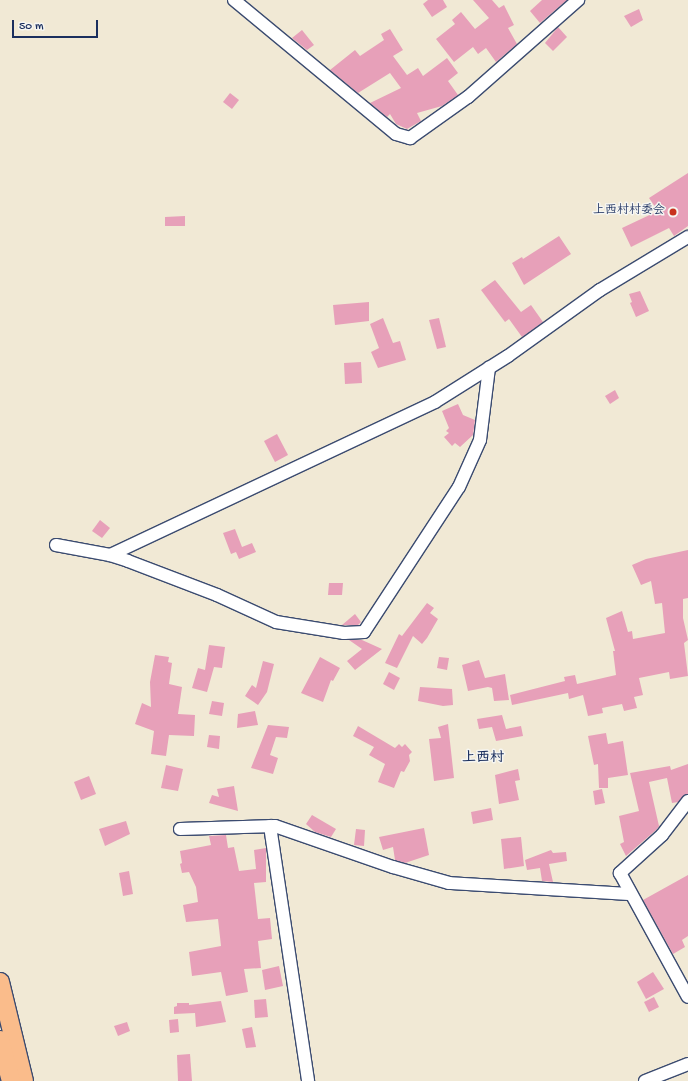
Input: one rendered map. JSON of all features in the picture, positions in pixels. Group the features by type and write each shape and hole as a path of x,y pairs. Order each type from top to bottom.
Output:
{"highway":[{"path":"0,982 24,1081"},
{"path":"0,1040 11,1081"}],"street":[{"path":"234,0 396,134 410,138 468,97 578,0"},
{"path":"110,555 435,402 489,368 600,290 688,237"},
{"path":"56,545 110,555 217,595 276,622 344,633 364,632 459,487 480,440 489,368"},
{"path":"688,801 662,835 620,873 688,997"},
{"path":"180,828 270,826 449,883 631,894"},
{"path":"270,826 308,1081"},
{"path":"645,1081 688,1064"}],"building":[{"path":"428,0 443,0 447,7 432,17 423,4"},
{"path":"473,0 492,0 499,8 504,5 514,25 508,28 517,44 496,62 486,48 478,54 473,47 454,62 436,39 455,24 452,20 461,12 475,29 489,18"},
{"path":"542,0 567,0 540,23 530,11"},
{"path":"639,9 643,20 631,27 624,16"},
{"path":"558,27 567,37 553,51 545,43"},
{"path":"390,29 403,50 393,56 407,75 418,68 423,76 447,58 458,73 448,81 458,95 442,106 417,113 421,121 407,129 396,124 390,114 387,117 370,103 401,88 390,73 358,93 330,70 355,50 360,56 384,40 381,34"},
{"path":"302,30 314,45 307,50 292,38"},
{"path":"230,93 239,100 232,109 223,102"},
{"name":"上西村村委会","path":"688,173 688,226 674,236 669,228 631,247 622,228 658,211 649,198"},
{"path":"185,216 185,226 165,226 165,217"},
{"path":"559,236 571,254 524,285 512,263 522,257 523,259"},
{"path":"495,280 521,312 531,305 543,322 522,337 509,319 505,322 481,290"},
{"path":"640,291 649,311 636,317 630,303 632,302 629,294"},
{"path":"369,302 369,321 335,325 333,305"},
{"path":"383,318 393,343 400,341 406,360 378,368 371,352 379,348 370,324"},
{"path":"439,318 446,347 437,349 429,320"},
{"path":"361,362 362,383 345,384 344,363"},
{"path":"615,390 619,398 610,404 605,396"},
{"path":"458,404 463,415 475,420 473,435 460,447 455,443 452,446 444,437 449,433 446,431 449,428 442,411"},
{"path":"277,434 288,455 275,462 264,441"},
{"path":"100,520 110,528 102,538 92,531"},
{"path":"235,529 242,547 252,543 256,552 239,559 236,552 231,554 223,533"},
{"path":"688,550 688,598 683,599 683,618 688,640 684,643 688,676 670,679 669,672 639,678 643,695 634,697 637,708 624,711 622,704 602,708 603,713 588,716 583,695 569,699 568,693 512,705 510,695 565,681 564,677 575,675 577,684 616,675 613,651 615,651 606,618 622,611 628,632 632,631 633,639 665,633 662,603 655,604 651,581 641,585 632,565 646,559"},
{"path":"329,583 343,583 342,595 328,595"},
{"path":"427,603 434,608 430,613 438,619 427,638 422,644 413,636 397,668 385,663 399,634 402,636"},
{"path":"355,614 361,622 358,625 342,625"},
{"path":"349,640 362,640 382,649 355,670 347,661 362,649"},
{"path":"209,645 225,647 222,668 214,667 207,692 192,688 198,668 205,670"},
{"path":"155,655 169,657 168,662 172,663 169,684 182,687 178,714 195,715 194,736 169,735 166,756 151,754 154,731 135,724 142,703 151,707 150,682"},
{"path":"320,657 340,668 333,681 331,680 323,702 301,693"},
{"path":"439,657 449,658 447,670 437,668"},
{"path":"479,660 485,678 505,674 509,700 494,701 492,688 488,687 468,691 462,665"},
{"path":"263,661 274,664 267,692 258,705 245,696 252,685 256,688"},
{"path":"389,672 400,678 394,690 383,684"},
{"path":"420,687 452,689 453,705 443,706 418,701"},
{"path":"212,701 224,703 222,716 209,714"},
{"path":"255,711 258,725 237,728 238,714"},
{"path":"502,715 506,729 521,726 523,736 496,741 492,727 479,729 477,719"},
{"path":"448,724 454,778 434,781 429,739 441,738 438,727"},
{"path":"268,725 289,727 287,738 276,737 270,755 278,758 273,774 251,768"},
{"path":"358,726 395,748 399,744 402,747 405,744 412,752 409,755 410,761 404,772 401,771 394,788 378,782 385,764 369,755 374,747 353,736"},
{"path":"606,733 608,744 623,741 628,775 608,778 608,788 599,788 598,764 594,765 588,736"},
{"path":"209,735 220,736 219,749 207,747"},
{"path":"688,764 688,794 678,802 672,803 667,778 649,782 659,826 661,824 656,830 626,856 620,844 624,842 619,816 639,811 630,773 670,766 671,770"},
{"path":"166,765 183,769 178,791 161,788"},
{"path":"518,769 520,780 515,781 519,800 499,804 495,775"},
{"path":"89,776 96,794 81,800 74,782"},
{"path":"234,786 238,811 209,803 212,795 219,797 217,789"},
{"path":"602,789 605,803 595,805 593,791"},
{"path":"491,808 493,820 473,824 471,812"},
{"path":"312,815 336,829 331,837 315,832 306,824"},
{"path":"126,821 130,834 105,846 99,829"},
{"path":"424,828 429,855 405,863 395,860 393,847 383,850 379,837"},
{"path":"356,829 365,830 364,846 354,845"},
{"path":"226,835 228,848 234,847 239,871 256,869 254,850 266,848 266,882 254,883 258,919 270,918 272,939 258,941 261,968 244,969 248,992 226,996 221,972 192,976 189,952 221,946 218,919 186,922 183,905 198,902 196,887 189,872 182,873 180,851 211,845 209,836"},
{"path":"521,837 524,866 504,869 501,839"},
{"path":"551,850 553,853 566,852 567,861 549,864 553,882 542,881 540,868 527,870 525,860"},
{"path":"129,871 133,894 123,896 119,873"},
{"path":"688,875 688,936 682,940 685,947 673,954 643,900"},
{"path":"279,966 283,986 265,990 262,970"},
{"path":"653,972 664,989 646,999 637,982"},
{"path":"654,997 659,1007 649,1012 644,1002"},
{"path":"266,999 268,1017 255,1018 254,1000"},
{"path":"221,1001 226,1022 196,1027 195,1013 174,1014 174,1007 177,1006 177,1003 189,1003 189,1005"},
{"path":"178,1019 179,1032 170,1033 169,1020"},
{"path":"127,1022 130,1031 118,1036 114,1026"},
{"path":"252,1027 256,1047 246,1048 242,1029"},
{"path":"190,1054 192,1081 178,1081 177,1055"}],"place":[{"name":"上西村村委会","path":"673,212"}],"district":[{"name":"上西村","path":"483,759"}]}
